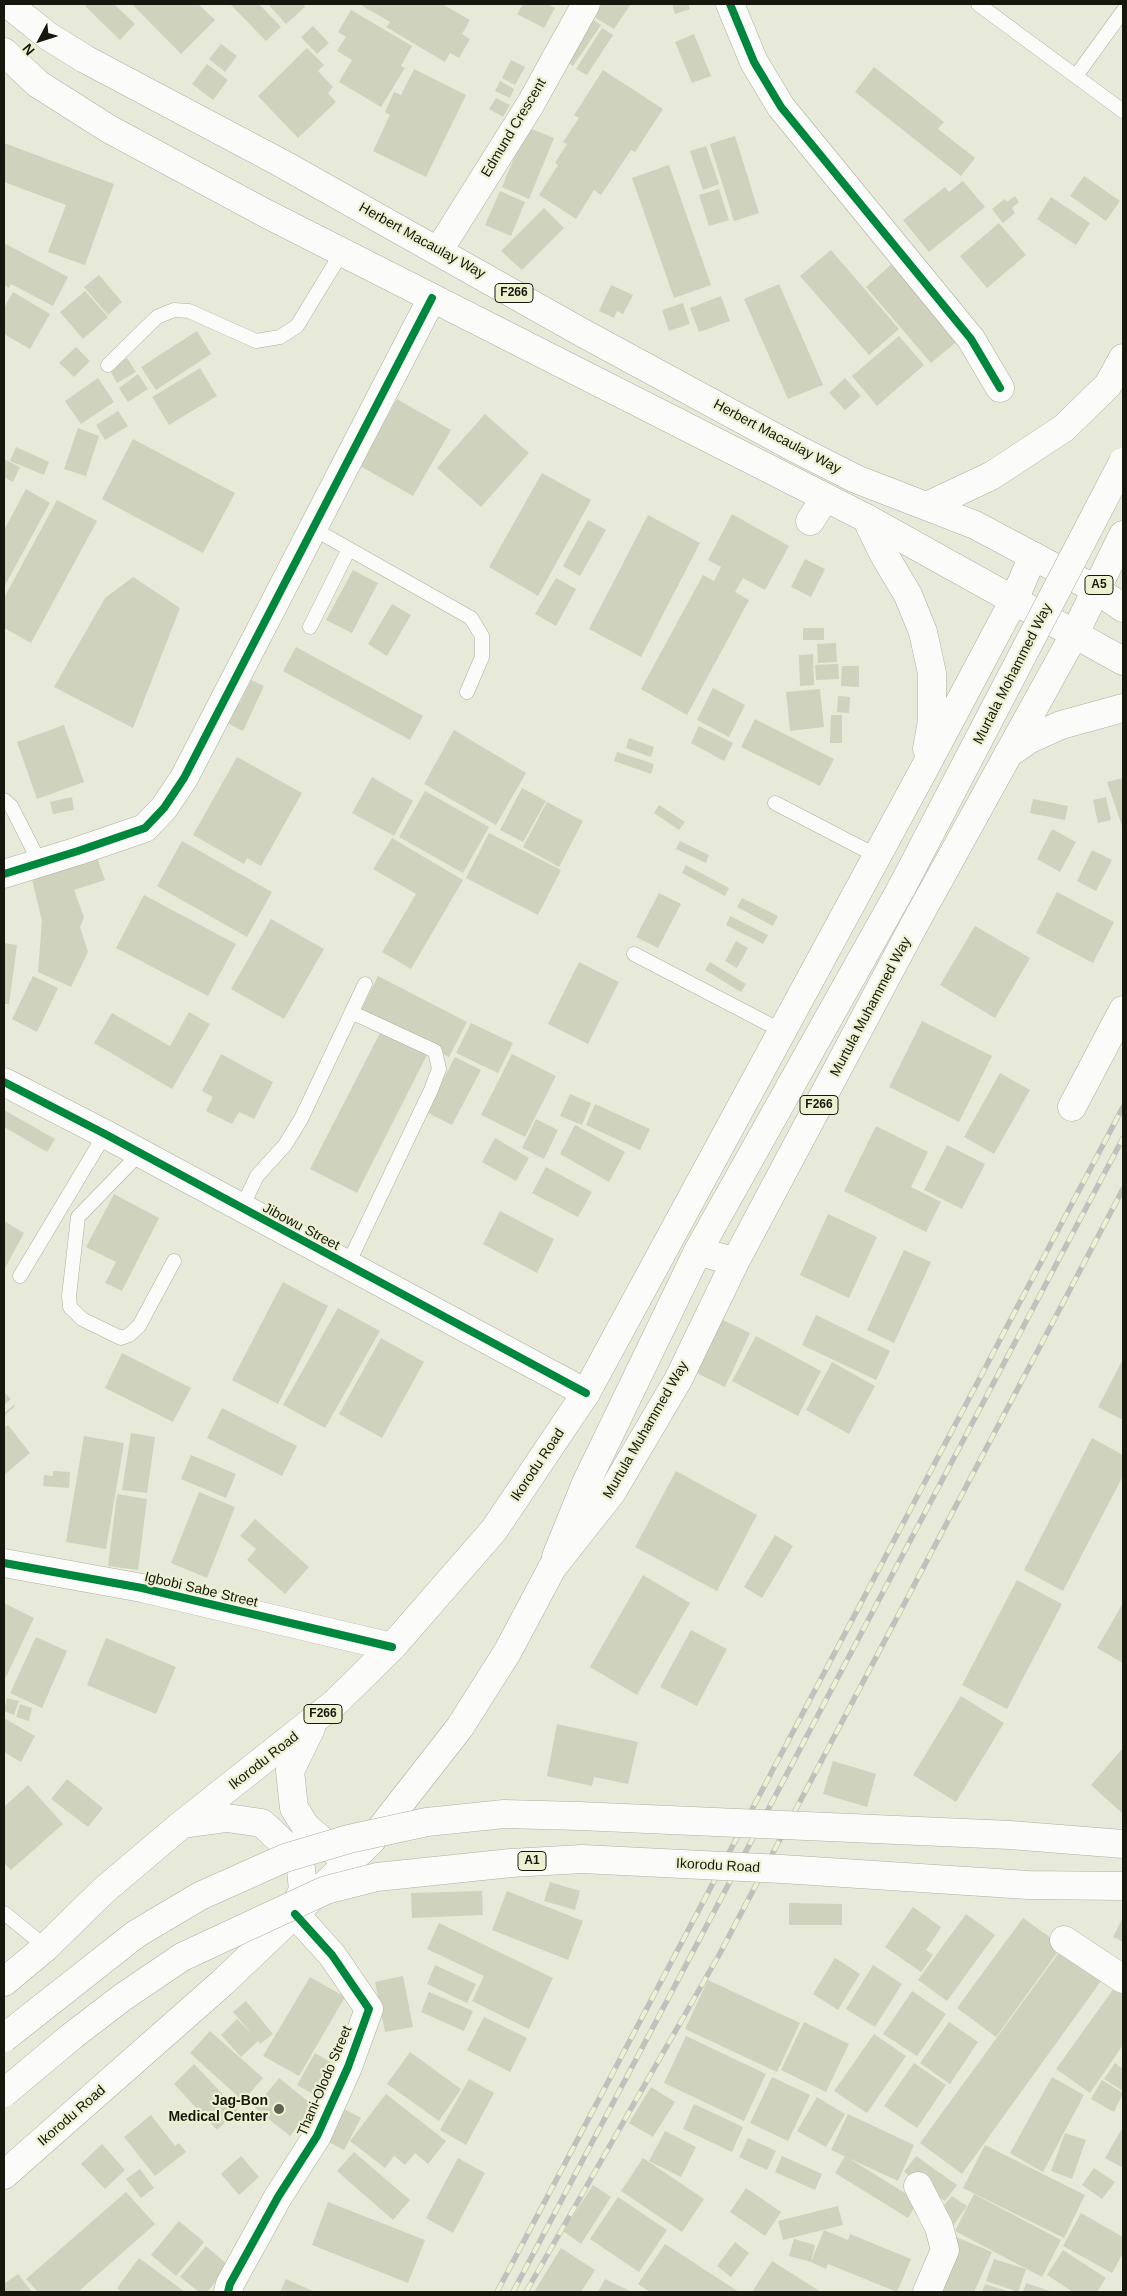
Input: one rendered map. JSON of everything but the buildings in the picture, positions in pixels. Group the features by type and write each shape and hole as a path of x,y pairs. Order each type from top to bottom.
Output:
{"main road":[{"name":"Herbert Macaulay Way","path":"8,4 48,36 85,59 438,250 581,332 793,447 856,479 975,525 1033,556"},
{"name":"Edmund Crescent","path":"438,250 530,105 586,4"},
{"path":"730,4 754,62 781,107 971,340 1000,388"},
{"path":"4,52 38,84 109,129 342,252 866,518 1123,661"},
{"path":"4,874 145,828 164,808 184,778 432,298"},
{"path":"927,506 991,476 1064,428 1108,385 1123,358"},
{"name":"Murtala Mohammed Way","path":"902,887 1123,462"},
{"path":"810,521 825,498"},
{"path":"866,518 883,553 908,595 923,632 932,673 932,721 922,773"},
{"name":"A5","path":"1074,634 1123,535"},
{"path":"586,1393 922,773 1014,600 1033,556"},
{"name":"A5","path":"1033,556 1097,590 1123,608"},
{"name":"Murtula Muhammed Way","path":"552,1568 612,1492 678,1380 736,1262 914,925 1074,634"},
{"path":"1008,754 1030,739 1061,726 1123,708"},
{"name":"Murtula Muhammed Way","path":"552,1568 586,1483 698,1250 902,887"},
{"path":"1072,1107 1123,1010"},
{"name":"Jibowu Street","path":"4,1082 105,1134 241,1209 586,1393"},
{"path":"698,1250 736,1262"},
{"name":"Ikorodu Road","path":"4,1982 46,1946 103,1891 182,1825 314,1722 392,1647 494,1530 586,1393"},
{"name":"Igbobi Sabe Street","path":"4,1563 142,1588 392,1647"},
{"name":"Ikorodu Road","path":"4,2175 222,1983 372,1841 460,1727 508,1651 552,1568"},
{"path":"314,1722 290,1771 294,1808 306,1827 334,1851 345,1852 372,1841"},
{"path":"4,2038 136,1934 200,1896 285,1858 349,1839 427,1822 504,1814 579,1816 1010,1835 1123,1844"},
{"path":"182,1825 227,1818 262,1823 300,1859 303,1890 292,1917"},
{"name":"Ikorodu Road","path":"4,2093 72,2036 123,1997 182,1957 326,1890 377,1877 511,1863 582,1859 782,1869 1028,1886 1123,1886"},
{"name":"Thani-Olodo Street","path":"228,2292 230,2284 278,2197 317,2136 348,2067 369,2010 332,1955 292,1917"},
{"path":"1064,1940 1123,1979"},
{"path":"918,2186 939,2227 945,2250 927,2292"}],"lane":[{"path":"978,4 1123,111"},
{"path":"1076,76 1123,11"},
{"path":"108,365 157,317 174,310 189,311 256,341 280,337 297,326 342,252"},
{"path":"312,528 471,618 482,636 482,657 466,692"},
{"path":"310,627 349,549"},
{"path":"4,800 11,806 40,863"},
{"path":"775,803 877,856"},
{"path":"634,954 782,1031"},
{"path":"241,1209 257,1176 285,1145 301,1119 353,1013 365,984"},
{"path":"347,1266 431,1090 439,1069 435,1051 353,1013"},
{"path":"20,1276 105,1134"},
{"path":"140,1154 78,1217 69,1296 70,1307 82,1319 121,1338 129,1335 139,1326 174,1260"},
{"path":"4,1913 46,1946"}],"railway":[{"path":"497,2292 1123,1107"},
{"path":"513,2292 1123,1138"},
{"path":"526,2292 719,1955 1123,1189"}],"cycle path":[{"path":"730,4 754,62 781,107 971,339 1000,388"},
{"path":"4,874 145,828 164,808 184,778 432,298"},
{"path":"4,1082 105,1134 586,1393"},
{"path":"4,1563 142,1588 392,1647"},
{"path":"228,2292 230,2284 278,2197 317,2136 348,2067 369,2009 332,1955 295,1914"}],"place":[{"name":"Jag-Bon Medical Center","path":"279,2109"}]}
